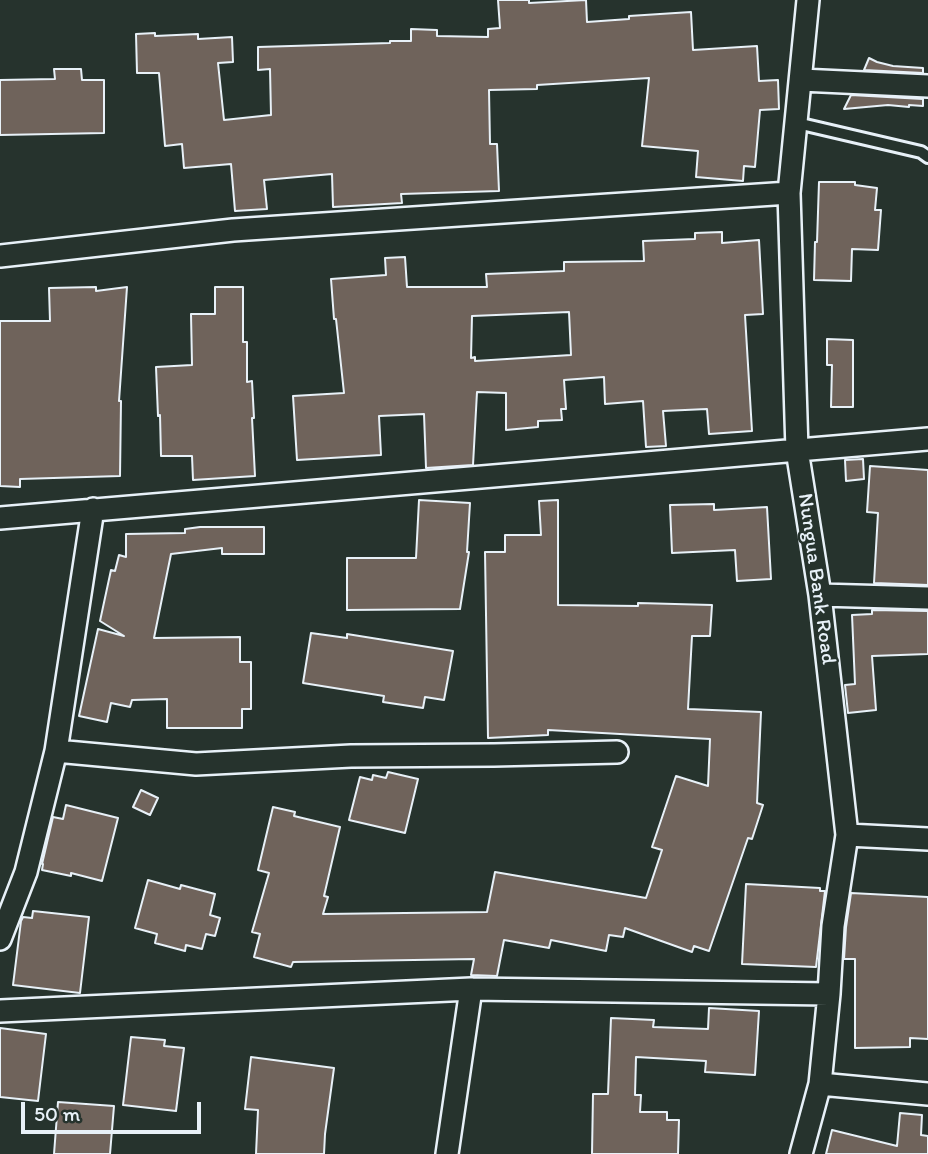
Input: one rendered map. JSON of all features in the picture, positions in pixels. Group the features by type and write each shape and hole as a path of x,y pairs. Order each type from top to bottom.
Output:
{"street":[{"name":"Nungua Bank Road","path":"801,1154 820,1084 834,926 847,835 820,595 797,450 789,193 808,0"},
{"path":"801,80 928,86"},
{"path":"0,256 233,230 789,193"},
{"path":"0,518 928,439"},
{"path":"0,939 26,872 55,751 93,509"},
{"path":"820,595 928,598"},
{"path":"55,751 195,764 351,756 617,752"},
{"path":"847,835 928,839"},
{"path":"0,1011 471,989 830,994"},
{"path":"447,1154 471,989"},
{"path":"820,1084 928,1094"}],"lane":[{"path":"796,123 921,152 928,157"}],"building":[{"path":"498,0 529,0 529,3 586,0 587,22 691,12 693,50 757,46 759,81 778,80 779,109 760,110 755,167 744,166 743,181 696,177 698,151 642,146 649,78 537,85 537,89 489,90 490,144 497,144 499,191 401,194 402,203 333,207 332,174 264,180 267,209 235,211 231,164 184,168 182,144 165,146 159,73 137,73 136,34 198,34 198,39 232,37 233,62 218,63 224,120 271,115 270,69 258,70 258,47 411,41 411,29 437,30 437,36 488,37 488,29 500,28"},
{"path":"869,58 893,66 923,68 923,73 864,70"},
{"path":"54,69 81,69 82,80 104,80 104,133 0,135 0,80 55,79"},
{"path":"851,95 923,99 923,106 888,105 844,109"},
{"path":"819,182 855,182 855,185 877,188 875,210 881,210 878,250 852,249 851,281 814,280"},
{"path":"722,232 722,243 759,240 763,314 745,315 752,431 709,434 707,409 663,411 666,446 646,447 643,401 605,404 604,377 564,380 566,409 561,409 562,420 538,421 538,427 506,430 506,393 477,392 473,465 426,468 424,414 379,416 381,455 297,460 293,396 344,393 331,279 386,275 385,258 405,257 407,287 487,287 486,274 564,271 564,262 644,261 643,241 695,239 695,233","holes":["569,312 571,355 475,361 475,357 471,358 472,316"]},
{"path":"96,287 96,291 127,287 119,401 120,476 20,479 20,487 0,486 0,321 50,321 49,288"},
{"path":"215,287 243,287 243,342 247,342 247,382 252,381 255,476 193,480 192,456 161,456 156,367 192,365 191,314 215,314"},
{"path":"827,339 853,340 853,407 831,407 832,365 827,365"},
{"path":"863,459 864,479 846,481 845,460"},
{"path":"870,466 928,470 928,585 874,583 878,513 867,512"},
{"path":"419,500 470,503 469,552 460,609 347,610 347,558 416,558"},
{"path":"558,500 558,605 712,605 710,636 692,636 688,709 761,712 757,803 763,805 752,839 748,838 709,951 694,946 692,952 625,928 623,937 609,935 606,951 551,940 549,948 504,940 497,976 471,975 474,959 293,962 291,967 254,957 260,934 252,932 269,873 258,870 273,807 295,812 294,816 340,827 324,896 328,897 323,914 487,912 495,872 646,898 662,850 652,847 676,776 708,786 710,739 548,730 548,735 488,738 485,552 505,552 505,535 541,535 539,501"},
{"path":"714,504 714,510 767,507 771,579 737,581 735,550 672,553 670,505"},
{"path":"264,527 264,554 222,554 222,548 171,554 154,638 240,637 240,662 251,662 251,709 242,709 242,728 167,728 167,699 132,700 130,707 111,703 107,722 79,716 98,629 124,636 100,621 111,570 115,571 119,555 126,557 126,534 185,533 185,529"},
{"path":"872,610 928,611 928,654 872,656 876,710 848,713 845,685 855,684 852,615 872,614"},
{"path":"311,633 347,638 347,634 453,651 444,700 425,697 423,708 383,702 384,696 303,683"},
{"path":"388,772 418,779 405,833 349,820 360,777 372,780 373,775 386,778"},
{"path":"141,790 158,798 150,815 133,807"},
{"path":"66,805 118,818 102,881 71,873 71,876 42,870 53,817 63,819"},
{"path":"148,880 180,889 181,885 215,894 210,915 220,918 215,936 206,934 202,949 186,945 185,951 155,943 157,934 135,928"},
{"path":"746,884 820,888 820,891 825,891 816,967 742,964"},
{"path":"851,893 928,897 928,1039 910,1038 910,1047 855,1048 855,959 844,959"},
{"path":"33,911 89,917 80,993 13,985 21,921 23,917 32,918"},
{"path":"709,1008 759,1011 755,1075 705,1072 706,1061 636,1057 635,1095 641,1095 640,1112 667,1112 667,1120 679,1120 678,1154 592,1154 593,1094 608,1094 611,1018 654,1020 653,1027 708,1029"},
{"path":"0,1028 46,1034 38,1101 0,1097"},
{"path":"131,1037 165,1040 164,1046 184,1048 176,1111 123,1105"},
{"path":"251,1057 334,1068 324,1154 256,1154 258,1110 245,1109"},
{"path":"58,1102 114,1106 110,1154 54,1154"},
{"path":"900,1113 922,1115 921,1135 928,1136 928,1154 826,1154 832,1130 897,1146"}]}
